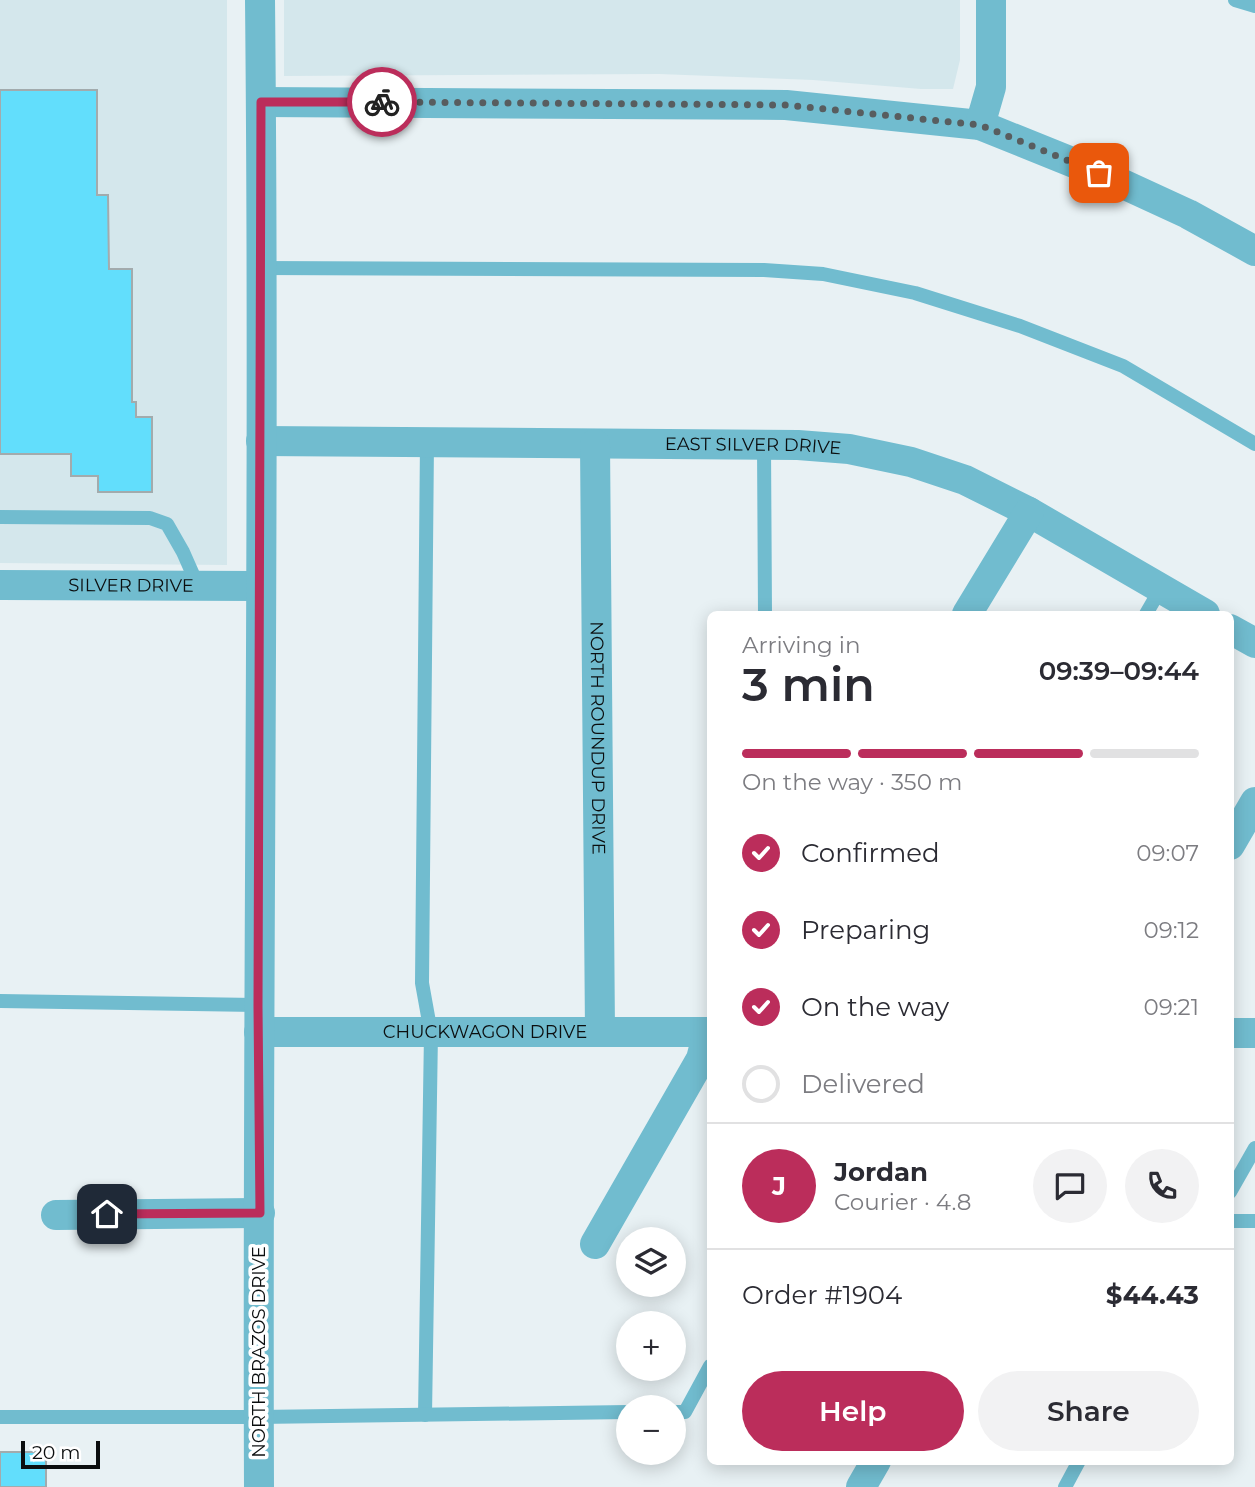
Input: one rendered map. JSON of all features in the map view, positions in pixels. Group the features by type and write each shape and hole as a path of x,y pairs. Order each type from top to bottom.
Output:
{"street":[{"name":"NORTH BRAZOS DRIVE","path":"259,1487 260,0"},
{"path":"980,125 991,87 991,0"},
{"path":"261,102 786,105 980,125 1099,173 1177,209 1255,251"},
{"name":"EAST SILVER DRIVE","path":"261,441 764,445 849,449 911,462 965,480 1029,512 1200,611"},
{"name":"NORTH ROUNDUP DRIVE","path":"595,444 600,1031"},
{"path":"969,611 1029,512"},
{"name":"SILVER DRIVE","path":"0,585 261,586"},
{"path":"1234,631 1255,643"},
{"path":"1234,838 1255,802"},
{"name":"CHUCKWAGON DRIVE","path":"259,1019 431,1033 707,1032"},
{"path":"1234,1033 1255,1033"},
{"path":"595,1244 701,1059 707,1039"},
{"path":"56,1215 260,1213"},
{"path":"861,1487 874,1465"}],"lane":[{"path":"1235,0 1255,6"},
{"path":"261,268 751,270 823,274 915,293 1020,326 1123,366 1255,444"},
{"path":"425,1415 431,1033 422,983 427,442"},
{"path":"764,445 765,611"},
{"path":"0,517 150,518 159,521 167,524 198,586"},
{"path":"1148,611 1161,588"},
{"path":"0,1001 259,1019"},
{"path":"1234,1185 1255,1148"},
{"path":"1234,1221 1255,1221"},
{"path":"686,1410 707,1372"},
{"path":"0,1417 616,1412"},
{"path":"1065,1487 1077,1465"}],"shaded area":[{"path":"0,0 227,0 227,565 0,563"},
{"path":"284,0 960,0 960,60 953,89 659,74 284,76"}],"building":[{"path":"0,90 97,90 97,195 108,195 109,269 132,269 132,402 136,402 136,417 152,417 152,492 98,492 98,476 71,476 71,454 0,454"},
{"path":"0,1452 46,1452 46,1487 0,1487"}],"way so far":[{"path":"382,102 786,105 980,125 1099,173"}],"route":[{"path":"107,1214 260,1213 258,1006 261,102 382,102"}]}
